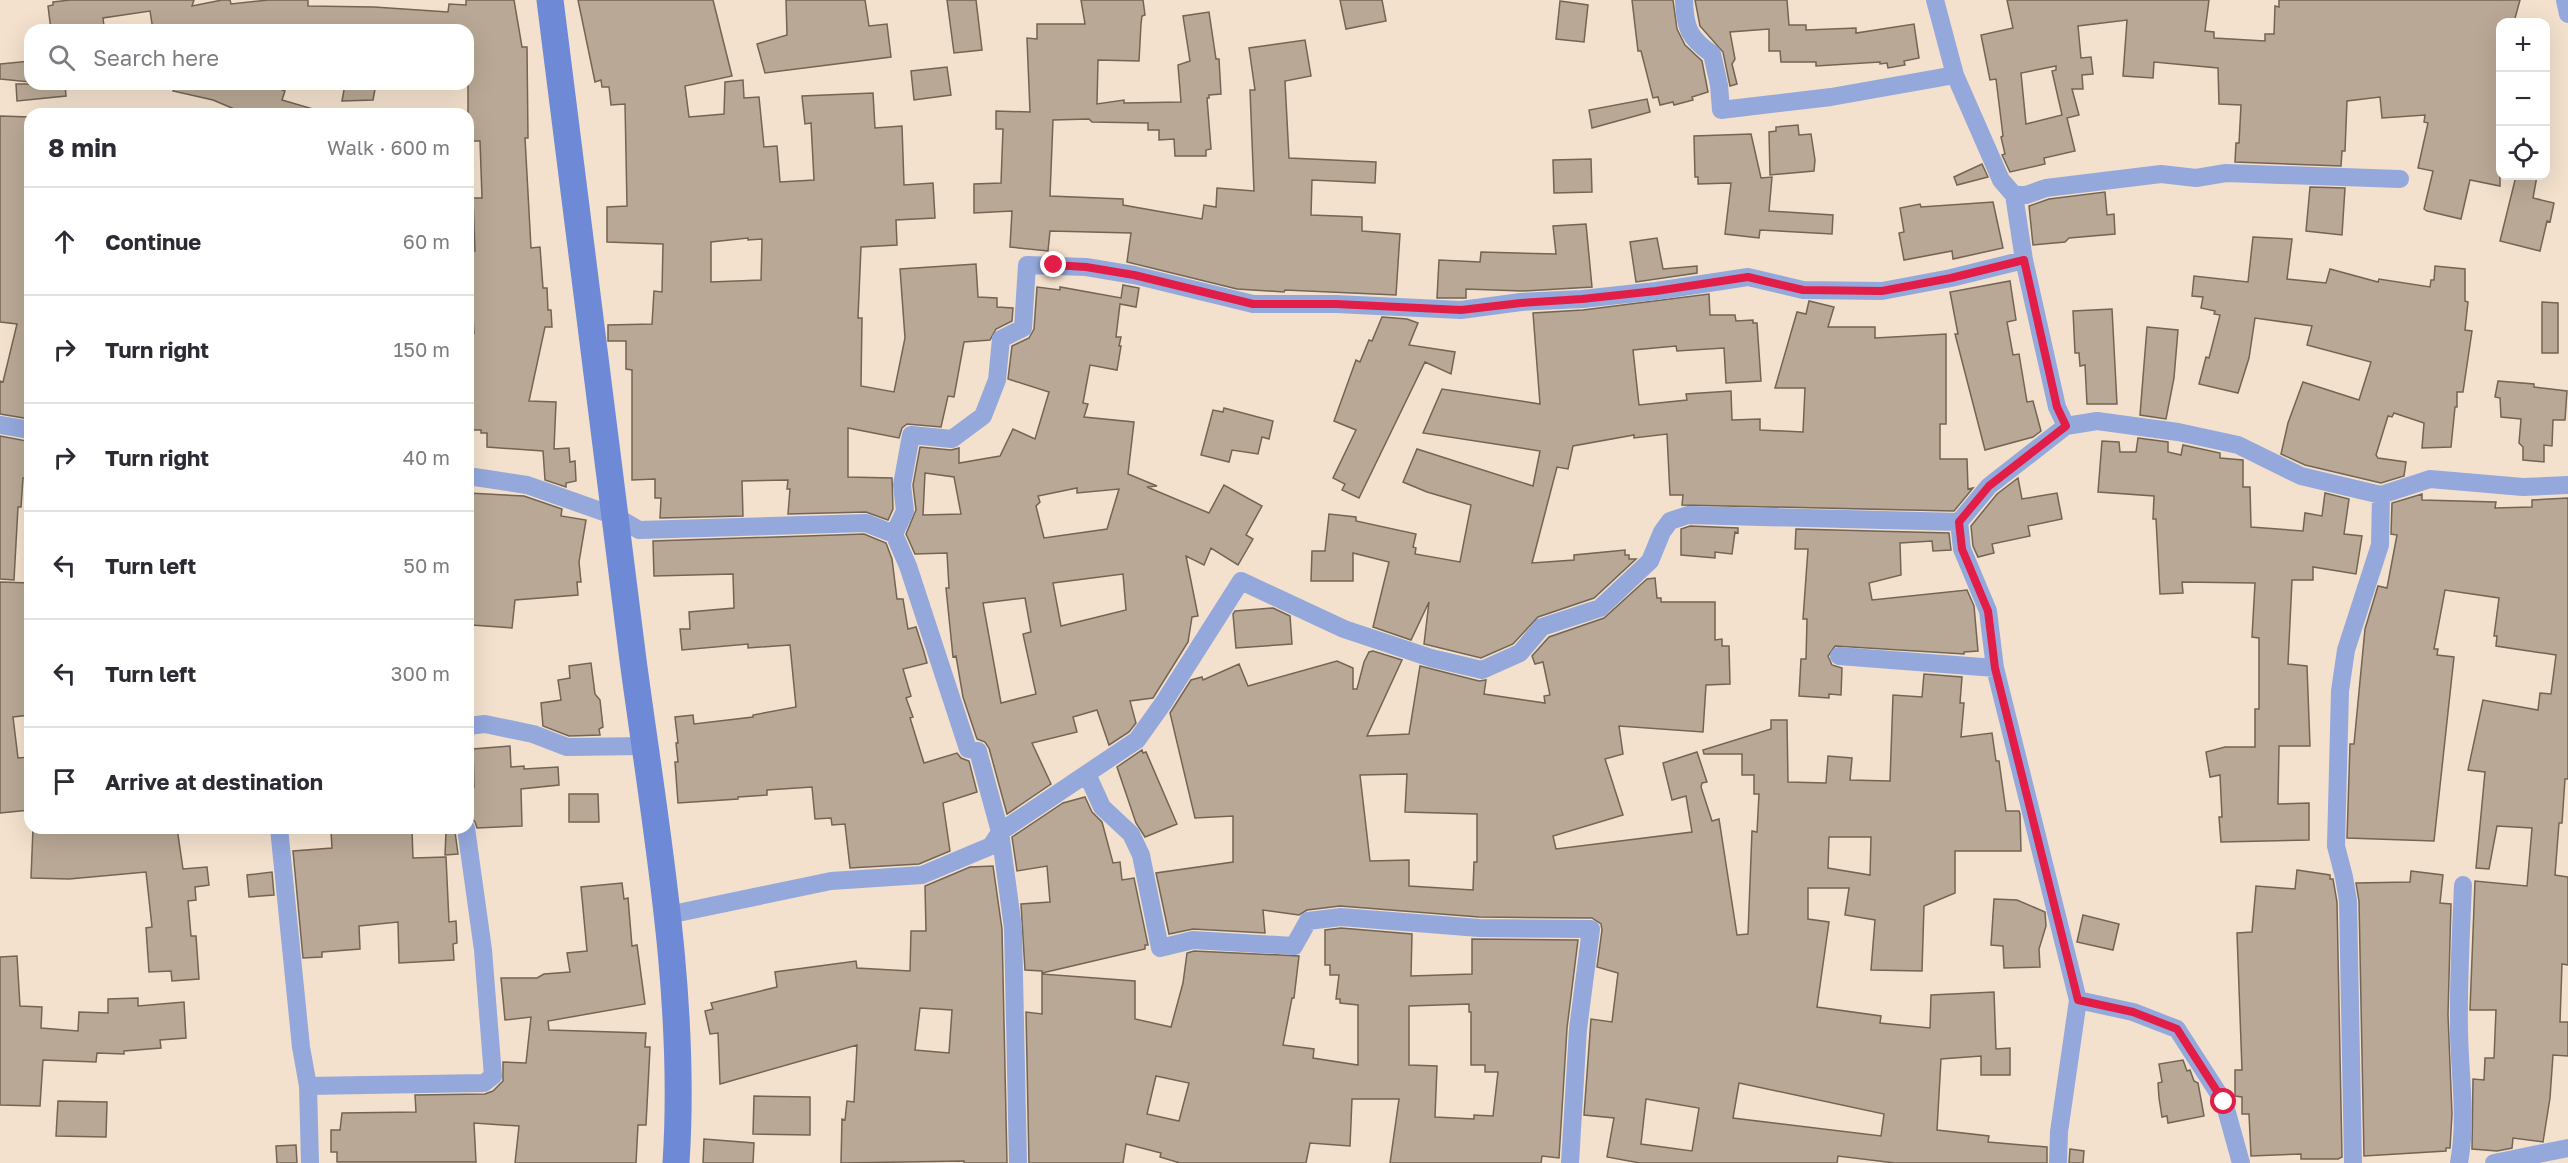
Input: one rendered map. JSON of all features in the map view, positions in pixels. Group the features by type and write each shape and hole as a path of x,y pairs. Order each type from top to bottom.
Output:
{"main road":[{"path":"550,0 668,915 679,1110 676,1163"}],"street":[{"path":"1684,0 1685,17 1690,34 1699,45 1712,54 1719,85 1721,110 1831,97 1954,75"},
{"path":"1935,0 1954,75 2001,180 2014,195 2024,260 2057,407 2066,426"},
{"path":"2565,0 2568,14"},
{"path":"2014,195 2026,195 2046,188 2161,174 2196,178 2226,173 2400,179"},
{"path":"894,534 905,511 902,485 911,435 952,439 983,416 998,380 1001,339 1023,328 1027,265 1086,267 1134,275 1253,304 1336,304 1461,310 1656,291 1748,277 1803,290 1882,291 1951,278 2024,260"},
{"path":"2058,1163 2059,1132 2078,1000 1995,668 1988,611 1962,549 1959,522 1989,486 2066,426 2097,421 2178,432 2238,445 2301,476 2381,495 2430,479 2523,486 2568,485"},
{"path":"0,425 24,429"},
{"path":"474,477 527,485 615,516 639,531 866,523 894,534 908,566 968,748 978,751 1000,832 1013,928 1018,1163"},
{"path":"2352,1163 2348,902 2336,846 2340,691 2346,651 2380,545 2381,495"},
{"path":"668,915 831,881 922,874 991,846 1000,832 1137,740 1241,581 1344,629 1431,657 1482,670 1520,653 1542,627 1600,608 1650,561 1662,532 1670,521 1688,515 1959,522"},
{"path":"1839,656 1995,668"},
{"path":"477,725 533,734 567,747 645,746"},
{"path":"1087,774 1102,807 1131,834 1141,855 1160,948 1193,940 1294,946 1308,921 1341,917 1479,928 1591,929 1578,1029 1570,1163"},
{"path":"280,834 301,1047 308,1086 310,1163"},
{"path":"308,1086 484,1083 493,1076 483,950 467,834"},
{"path":"2459,1163 2465,1106 2459,1034 2463,885"},
{"path":"2078,1000 2133,1012 2177,1029 2224,1102 2241,1163"},
{"path":"2494,1163 2564,1153"}],"building":[{"path":"194,0 192,6 222,0 230,0 231,4 268,0 308,0 308,6 374,7 448,12 449,4 466,5 466,0 514,0 522,47 527,47 528,138 525,138 531,248 540,247 543,288 547,288 548,310 551,310 552,327 545,327 529,401 556,402 554,449 569,448 570,462 575,461 576,481 566,483 566,487 545,480 543,451 487,447 487,433 474,430 474,198 482,198 480,141 474,141 474,108 468,108 468,90 474,90 474,24 152,24 150,11 103,18 104,24 50,24 48,6 53,5 53,2"},
{"path":"578,0 713,0 732,76 685,86 689,117 724,114 725,82 743,80 744,98 759,97 764,147 777,146 780,182 814,180 811,123 805,124 802,96 873,93 875,128 902,126 904,185 933,183 935,218 896,220 897,245 861,247 858,318 862,318 861,386 894,392 905,338 900,269 976,264 978,297 997,298 997,307 1013,308 1012,321 996,329 990,340 964,342 954,397 948,396 941,427 907,424 902,428 899,438 848,428 848,477 892,478 893,509 888,520 866,512 788,514 790,489 787,489 788,480 742,481 743,516 660,518 661,498 655,498 655,479 632,480 632,370 626,369 626,341 608,341 608,325 652,324 654,291 662,292 663,244 607,242 607,207 627,206 625,104 611,105 609,87 602,87 601,80 595,82","holes":["748,238 748,240 762,239 761,280 711,282 711,242"]},
{"path":"786,0 865,0 869,26 887,24 891,57 765,73 757,44 787,35"},
{"path":"947,0 976,0 982,50 954,53"},
{"path":"1081,0 1143,0 1145,15 1142,16 1139,61 1098,60 1097,104 1124,100 1124,103 1181,102 1178,65 1190,61 1183,16 1209,12 1216,59 1219,59 1221,94 1209,95 1207,98 1211,149 1206,150 1206,156 1175,156 1174,139 1159,140 1159,130 1148,130 1148,123 1092,122 1089,119 1053,120 1050,196 1123,199 1123,205 1202,219 1204,205 1216,207 1217,188 1254,191 1250,90 1255,90 1249,48 1305,40 1311,76 1285,81 1289,158 1376,162 1375,183 1312,180 1311,215 1362,217 1362,231 1400,234 1396,295 1237,289 1127,262 1131,233 1050,231 1048,251 1010,247 1012,211 974,213 974,184 1001,183 1003,129 996,129 996,111 1030,112 1027,38 1037,39 1037,24 1085,24"},
{"path":"1340,0 1382,0 1386,21 1346,29"},
{"path":"1632,0 1673,0 1677,29 1685,45 1702,61 1708,92 1692,97 1693,100 1674,105 1673,102 1660,105 1658,97 1653,98 1641,51 1638,51"},
{"path":"1695,0 1787,0 1789,25 1806,25 1806,30 1856,28 1856,33 1914,24 1919,58 1904,61 1905,65 1888,68 1887,63 1880,64 1880,62 1816,66 1816,62 1781,62 1780,51 1769,51 1769,29 1730,32 1735,59 1732,64 1737,84 1730,86 1723,52 1700,26"},
{"path":"2007,0 2209,0 2205,31 2214,32 2214,38 2265,41 2265,34 2274,34 2275,6 2279,7 2279,0 2520,0 2515,18 2496,18 2496,180 2500,180 2500,186 2470,180 2461,219 2424,209 2433,171 2418,168 2428,123 2424,122 2425,115 2382,118 2380,97 2347,101 2345,151 2342,151 2341,166 2235,162 2236,143 2239,143 2241,105 2219,104 2218,68 2154,62 2153,78 2123,76 2127,20 2078,26 2081,58 2091,57 2093,74 2082,75 2083,89 2072,89 2079,115 2067,118 2075,151 2044,158 2045,164 2010,172 2002,155 2005,154 2001,137 2003,136 1996,79 1990,80 1981,35 2013,28","holes":["2056,66 2056,70 2052,71 2062,115 2026,124 2021,73"]},
{"path":"1560,1 1588,5 1584,42 1556,39"},
{"path":"24,62 24,81 0,79 0,64"},
{"path":"947,67 951,95 914,100 911,71"},
{"path":"16,84 24,84 24,90 66,90 66,96 17,101"},
{"path":"283,90 285,91 282,100 310,108 232,108 213,100 173,91"},
{"path":"344,90 375,90 373,100 342,101"},
{"path":"1647,99 1650,112 1592,128 1589,110"},
{"path":"0,116 24,117 24,418 0,414 0,381 3,382 17,324 0,322"},
{"path":"1798,125 1799,135 1811,134 1815,160 1814,171 1770,175 1769,132 1776,131 1776,127"},
{"path":"1751,134 1761,178 1772,177 1769,211 1833,215 1832,234 1760,230 1759,238 1725,234 1731,183 1698,184 1698,177 1695,177 1694,136"},
{"path":"1591,159 1592,192 1554,193 1553,160"},
{"path":"1982,164 1988,177 1957,185 1954,177"},
{"path":"2515,180 2536,180 2533,198 2554,203 2540,251 2500,241"},
{"path":"2310,187 2345,188 2342,235 2306,231"},
{"path":"2105,192 2107,215 2114,214 2115,234 2069,238 2065,242 2033,245 2029,206 2049,199"},
{"path":"1993,202 2003,248 1953,259 1952,251 1904,260 1899,233 1904,232 1900,208 1920,204 1921,207"},
{"path":"1586,224 1592,287 1522,291 1466,289 1466,298 1437,298 1439,260 1480,262 1481,252 1556,254 1553,226"},
{"path":"2253,237 2292,239 2287,279 2326,283 2330,269 2378,282 2379,279 2430,287 2431,280 2434,280 2435,266 2465,269 2465,301 2468,302 2465,330 2472,331 2463,392 2457,392 2451,447 2422,448 2424,423 2394,413 2392,417 2388,416 2376,455 2378,458 2406,462 2404,476 2381,483 2305,465 2281,454 2288,423 2303,382 2359,400 2371,362 2307,345 2312,326 2255,318 2249,358 2238,393 2199,384 2206,357 2209,358 2220,315 2214,314 2215,311 2201,308 2203,297 2192,296 2194,276 2248,282"},
{"path":"1657,238 1663,269 1697,266 1697,273 1636,282 1630,242"},
{"path":"2010,281 2016,320 2007,322 2013,355 2019,354 2027,402 2033,401 2041,431 2033,437 1985,450 1955,334 1958,334 1950,292"},
{"path":"1123,285 1139,288 1136,307 1120,304 1116,337 1121,337 1119,346 1121,346 1117,370 1090,365 1083,403 1088,404 1084,417 1134,422 1128,474 1157,486 1147,487 1209,513 1224,485 1262,506 1246,535 1253,539 1238,565 1211,548 1204,565 1186,556 1198,616 1192,617 1188,642 1153,698 1130,701 1136,723 1129,732 1109,745 1097,710 1073,717 1077,732 1032,743 1051,784 1007,814 989,748 985,742 977,739 963,697 956,656 953,657 946,588 949,588 947,553 915,554 906,534 916,510 913,485 920,447 951,450 959,448 959,463 1000,456 1013,429 1035,439 1049,392 1008,379 1012,346 1029,338 1034,329 1037,287 1060,290 1060,287 1121,298","holes":["925,473 954,477 961,514 923,515","1077,488 1077,493 1119,489 1107,529 1044,538 1036,506 1040,502 1038,496","1123,574 1126,610 1061,626 1053,583","1025,598 1031,632 1023,634 1036,694 1001,703 983,603"]},
{"path":"1709,294 1710,315 1735,315 1736,321 1753,320 1753,323 1757,323 1761,381 1726,383 1724,348 1677,351 1676,346 1633,350 1639,405 1687,400 1686,394 1731,391 1732,420 1760,419 1760,430 1803,432 1805,388 1775,388 1797,312 1806,314 1809,301 1834,307 1828,327 1875,327 1875,338 1946,334 1946,424 1940,424 1940,459 1967,459 1968,489 1973,488 1954,511 1682,505 1683,495 1670,495 1667,434 1634,438 1634,435 1573,446 1568,469 1557,467 1532,563 1574,560 1574,555 1625,550 1625,555 1629,555 1629,559 1636,559 1594,598 1538,617 1513,644 1481,658 1424,644 1429,602 1411,640 1373,627 1389,562 1353,553 1353,581 1311,581 1312,551 1325,551 1329,514 1356,517 1356,521 1416,534 1413,547 1416,548 1415,554 1460,562 1471,505 1403,482 1417,449 1533,486 1540,451 1423,433 1442,389 1540,404 1533,313 1583,310"},
{"path":"2542,302 2558,303 2558,353 2542,353"},
{"path":"2112,309 2117,404 2087,404 2085,365 2080,366 2079,353 2075,353 2073,311"},
{"path":"1382,317 1407,319 1418,323 1409,345 1455,352 1451,374 1425,362 1359,498 1342,490 1345,484 1333,478 1356,430 1334,421 1356,360 1360,362"},
{"path":"2147,327 2178,330 2174,378 2166,419 2140,415"},
{"path":"2498,381 2534,384 2534,387 2567,391 2565,420 2553,420 2552,446 2544,445 2544,462 2523,460 2523,447 2519,443 2521,419 2501,417 2500,398 2495,397"},
{"path":"1224,408 1273,421 1269,439 1262,437 1258,454 1232,450 1229,462 1201,455 1213,410 1223,412"},
{"path":"0,436 24,440 24,478 21,507 18,507 14,580 0,579"},
{"path":"2138,438 2168,442 2168,452 2181,455 2183,445 2220,453 2220,458 2243,460 2243,487 2250,487 2251,527 2303,531 2305,513 2322,516 2325,493 2349,499 2344,534 2362,536 2356,574 2313,567 2313,580 2292,580 2288,664 2307,666 2310,746 2279,746 2278,804 2309,803 2309,840 2221,842 2220,775 2210,777 2206,752 2225,747 2255,747 2255,709 2259,709 2259,638 2252,637 2255,583 2182,582 2183,593 2160,594 2156,519 2153,519 2154,496 2098,492 2102,441 2119,442 2120,452 2136,452"},
{"path":"2018,478 2022,499 2057,493 2062,519 2028,526 2030,536 1992,544 1994,553 1978,557 1973,546 1971,526 1997,494"},
{"path":"474,493 524,496 562,509 561,516 586,520 579,562 581,582 577,582 578,595 515,600 512,628 474,625"},
{"path":"2422,494 2422,500 2496,502 2495,508 2532,507 2532,500 2568,498 2568,779 2565,779 2562,823 2559,823 2555,875 2568,877 2568,965 2562,964 2560,1022 2568,1022 2568,1056 2553,1055 2550,1098 2543,1142 2513,1138 2512,1148 2497,1151 2472,1149 2473,1079 2484,1080 2485,1058 2494,1058 2496,1010 2470,1010 2475,881 2527,886 2532,828 2497,826 2489,869 2476,868 2485,772 2468,770 2483,700 2538,710 2540,693 2551,694 2556,655 2496,646 2497,636 2494,636 2499,598 2445,590 2434,649 2438,649 2437,655 2454,657 2434,841 2347,838 2350,744 2354,744 2365,629 2378,586 2387,588 2397,535 2391,534 2392,503"},
{"path":"1690,526 1738,528 1738,533 1735,532 1732,554 1715,552 1715,558 1681,555 1681,529"},
{"path":"1796,529 1949,533 1951,550 1933,551 1932,541 1900,543 1901,575 1869,583 1872,600 1967,590 1974,606 1978,651 1964,652 1964,654 1835,646 1828,656 1832,665 1842,668 1841,695 1829,694 1829,698 1799,696 1801,659 1806,659 1807,619 1803,619 1808,549 1795,549"},
{"path":"864,534 886,543 892,559 897,599 903,599 908,629 916,627 927,663 903,669 911,696 906,698 913,717 910,718 924,763 957,753 961,758 969,761 977,792 943,803 950,851 919,864 850,868 845,824 832,825 831,818 815,819 812,787 767,790 767,795 738,797 738,799 678,803 675,762 678,762 676,743 678,743 675,717 693,715 694,724 753,717 753,715 796,707 790,645 748,648 748,644 682,650 680,629 690,629 689,612 734,608 733,574 654,576 653,541"},
{"path":"1655,578 1657,598 1661,598 1661,602 1715,602 1715,640 1722,639 1722,646 1729,646 1730,684 1706,685 1703,732 1619,726 1623,754 1605,759 1623,815 1553,836 1556,849 1692,832 1686,796 1672,800 1663,763 1697,752 1707,782 1702,783 1701,787 1712,821 1719,819 1737,935 1748,934 1752,831 1757,832 1759,794 1754,794 1754,775 1742,775 1742,754 1704,754 1703,750 1771,729 1771,720 1787,720 1788,782 1826,783 1828,756 1852,758 1850,780 1890,781 1893,695 1922,697 1924,674 1962,677 1960,703 1964,703 1961,737 1992,733 1996,761 1999,761 2006,811 2019,811 2020,814 2021,851 1955,851 1955,893 1924,906 1922,971 1871,970 1875,920 1845,915 1849,888 1808,888 1808,919 1829,922 1817,1007 1881,1016 1880,1023 1930,1028 1931,995 1994,992 1996,1049 2010,1048 2010,1075 1981,1075 1981,1056 1941,1059 1937,1130 1989,1136 1988,1142 2047,1147 2047,1163 1895,1163 1838,1156 1837,1163 1640,1163 1607,1157 1614,1118 1584,1115 1591,1019 1612,1022 1618,973 1597,967 1602,930 1601,924 1592,918 1479,917 1340,906 1307,910 1299,915 1263,910 1265,933 1193,929 1169,934 1156,873 1233,862 1233,816 1195,818 1170,713 1191,680 1202,677 1203,680 1239,664 1248,686 1337,661 1353,668 1353,689 1357,689 1364,662 1369,652 1373,651 1402,660 1367,736 1409,734 1420,666 1479,681 1486,680 1484,694 1545,703 1544,696 1550,695 1543,662 1535,664 1532,656 1549,637 1604,618 1647,579","holes":["1407,774 1405,812 1477,814 1477,862 1474,862 1473,890 1409,886 1409,860 1370,861 1360,775","1829,837 1871,837 1870,875 1828,868","1739,1083 1884,1114 1881,1136 1733,1118","1646,1099 1699,1108 1692,1151 1641,1144"]},
{"path":"0,582 24,583 24,716 13,717 18,758 24,758 24,811 0,813"},
{"path":"1273,608 1290,616 1292,644 1236,648 1233,614 1235,611"},
{"path":"591,663 595,694 600,700 603,727 599,729 600,735 569,736 543,726 541,703 561,700 558,680 570,678 569,666"},
{"path":"510,746 511,767 524,766 524,769 558,767 559,785 521,789 522,826 477,828 474,821 474,749"},
{"path":"1142,750 1143,753 1146,752 1177,824 1145,837 1136,823 1117,767"},
{"path":"569,794 598,794 599,822 569,822"},
{"path":"1085,797 1092,812 1102,822 1113,863 1120,862 1122,880 1134,878 1148,945 1145,945 1145,949 1042,973 1042,971 1025,970 1021,904 1050,902 1047,866 1017,871 1012,837 1063,803"},
{"path":"33,834 178,834 183,869 207,867 209,885 195,887 196,900 188,901 191,936 196,936 199,979 172,981 171,971 149,972 146,928 152,927 146,872 69,879 31,878"},
{"path":"331,834 412,834 413,858 446,857 449,922 456,921 457,943 453,944 454,960 399,963 398,922 359,926 360,949 322,952 322,957 303,958 293,851 332,848"},
{"path":"446,834 455,834 458,854 445,855"},
{"path":"993,866 1002,929 1007,1163 964,1163 964,1161 841,1163 842,1119 845,1120 847,1101 854,1102 857,1045 720,1084 718,1033 710,1034 705,1011 713,1009 711,1003 777,987 775,972 856,961 857,968 910,971 911,931 926,931 925,886 970,867","holes":["920,1008 952,1010 949,1053 915,1050"]},
{"path":"2297,870 2330,875 2330,879 2333,879 2337,902 2342,1157 2338,1159 2301,1159 2301,1154 2251,1156 2249,1114 2242,1114 2242,1097 2235,1096 2235,1070 2242,1070 2237,933 2252,932 2256,886 2295,889"},
{"path":"2411,871 2443,875 2440,903 2451,904 2448,1015 2452,1114 2450,1148 2446,1148 2446,1151 2364,1156 2359,901 2356,883 2410,882"},
{"path":"272,872 274,895 249,897 247,875"},
{"path":"622,883 624,899 628,898 632,946 637,945 645,1004 548,1021 549,1030 646,1033 645,1047 650,1047 646,1125 638,1125 636,1163 515,1163 519,1126 474,1123 476,1162 337,1162 337,1152 331,1152 331,1130 340,1130 342,1113 416,1112 415,1095 485,1094 493,1091 503,1081 503,1062 526,1063 531,1017 505,1020 501,978 537,978 544,974 570,972 567,953 587,951 581,887"},
{"path":"1994,899 2017,900 2045,912 2046,926 2039,949 2040,967 2004,968 2003,946 1991,945"},
{"path":"2083,915 2119,924 2113,950 2077,942"},
{"path":"1341,928 1412,934 1411,976 1472,974 1472,939 1578,940 1567,1028 1559,1158 1542,1156 1541,1163 1390,1163 1399,1099 1352,1099 1350,1146 1310,1143 1306,1163 1180,1163 1160,1157 1161,1153 1126,1144 1123,1163 1029,1163 1026,1012 1042,1014 1042,974 1135,981 1135,1019 1171,1027 1183,983 1187,953 1194,951 1299,956 1294,998 1292,998 1283,1045 1314,1049 1313,1058 1358,1065 1358,1005 1340,1003 1340,999 1336,999 1339,975 1330,975 1330,965 1325,965 1325,930","holes":["1469,1004 1471,1065 1485,1065 1485,1072 1498,1072 1493,1116 1474,1115 1474,1119 1435,1117 1437,1066 1409,1065 1409,1006","1156,1076 1189,1083 1179,1121 1147,1114"]},
{"path":"17,956 20,1006 42,1007 41,1028 78,1031 79,1012 108,1013 108,999 138,998 138,1006 184,1002 186,1038 160,1040 161,1048 124,1051 124,1054 97,1053 96,1062 43,1060 40,1106 0,1105 0,957"},
{"path":"2183,1060 2187,1071 2190,1070 2194,1081 2198,1083 2204,1116 2168,1123 2167,1116 2162,1117 2159,1098 2158,1083 2162,1082 2159,1064"},
{"path":"754,1096 810,1097 810,1135 753,1134"},
{"path":"58,1101 107,1102 106,1137 56,1136"},
{"path":"704,1139 754,1143 753,1163 703,1163"},
{"path":"296,1145 297,1163 277,1163 276,1146"},
{"path":"2070,1149 2084,1151 2083,1163 2069,1163"}],"route":[{"path":"1054,265 1086,267 1134,275 1253,304 1336,304 1461,310 1656,291 1748,277 1803,290 1882,291 1951,278 2024,260 2057,407 2066,426 1989,486 1959,522 1962,549 1988,611 1995,668 2078,1000 2133,1012 2177,1029 2224,1102"}]}
